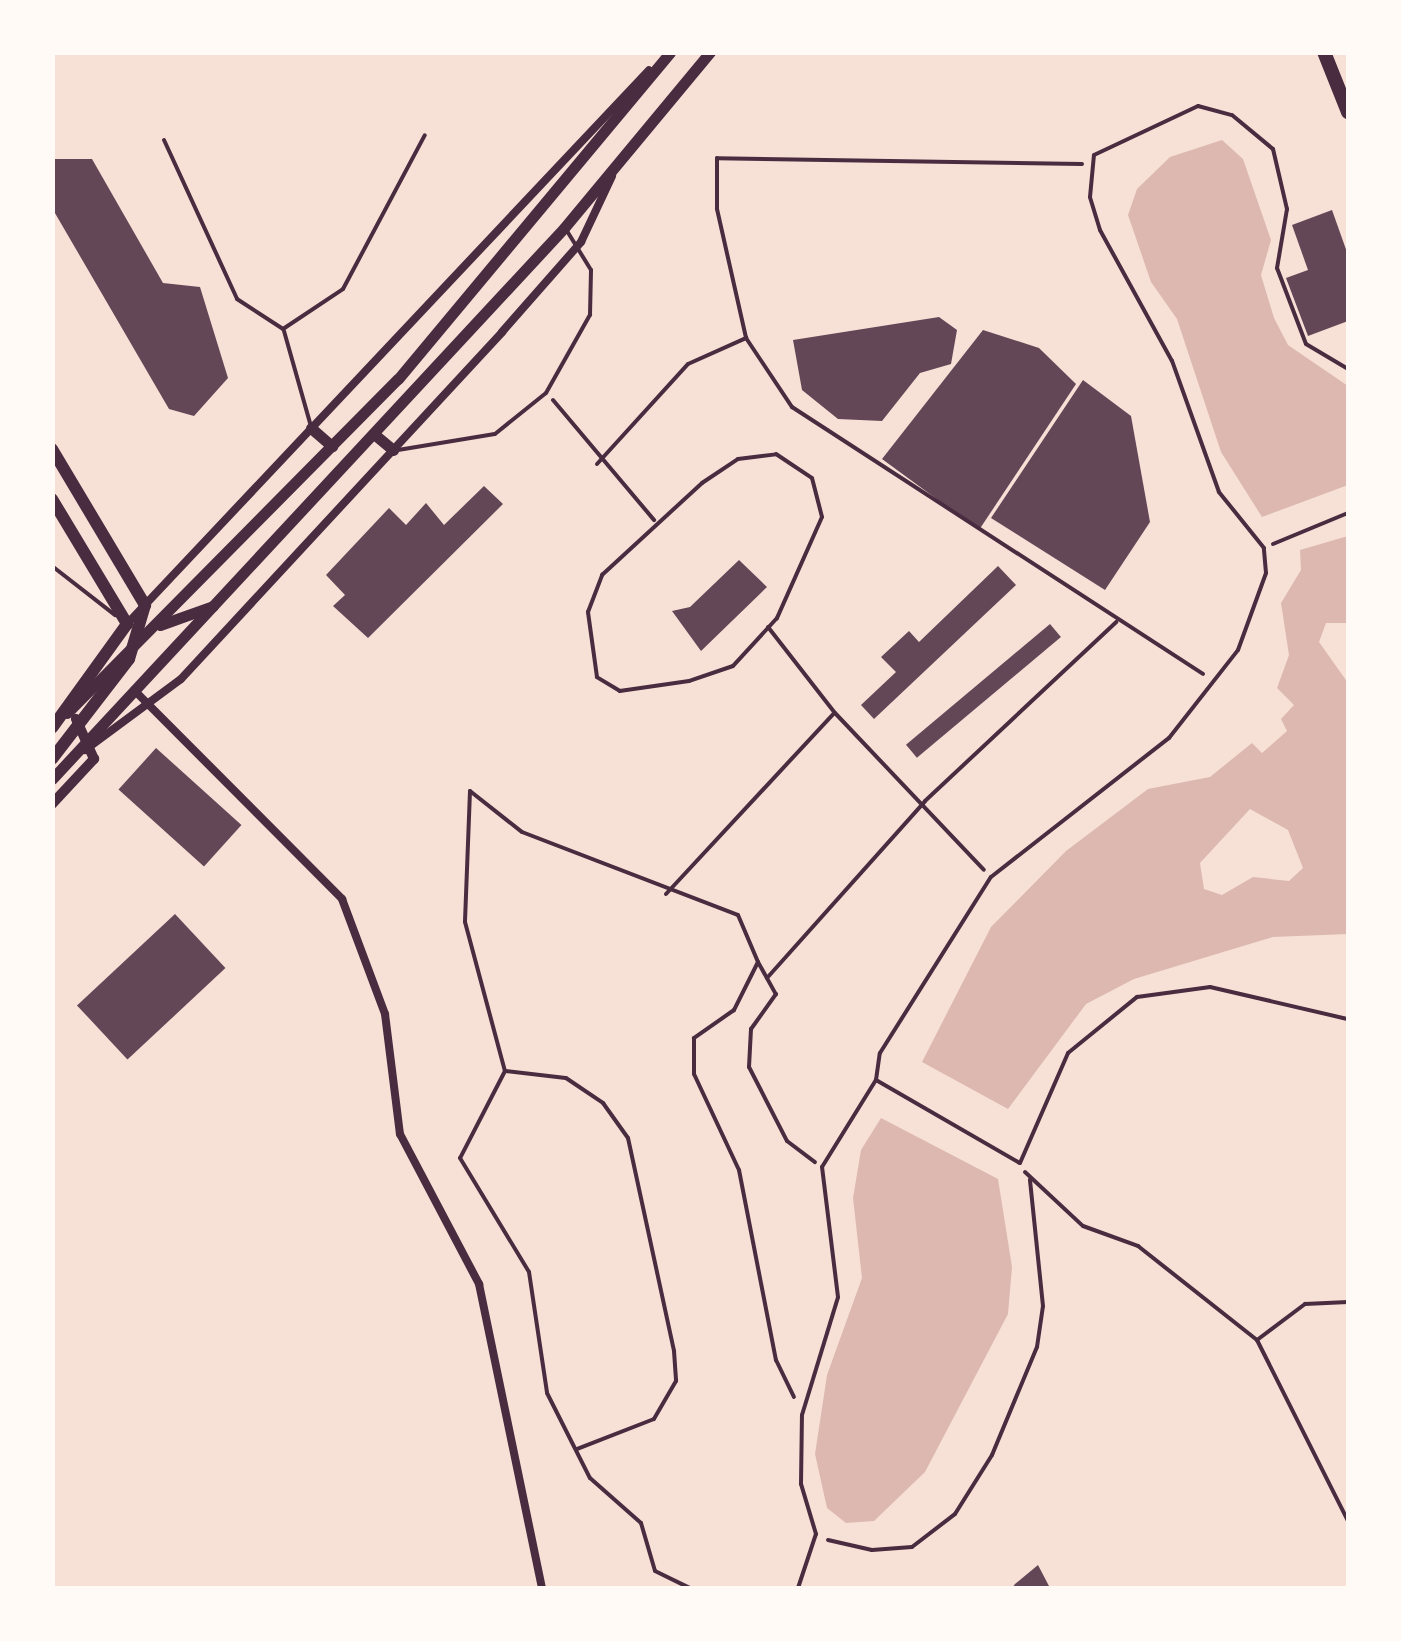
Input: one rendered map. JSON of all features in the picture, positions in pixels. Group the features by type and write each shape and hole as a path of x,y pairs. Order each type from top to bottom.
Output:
{"highway":[{"path":"1324,52 1348,112"}],"main road":[{"path":"52,728 332,446 524,236 668,52"},
{"path":"52,779 93,741 134,690 564,228 710,52"},
{"path":"311,428 332,446"},
{"path":"374,434 393,450"},
{"path":"52,449 145,604 134,627 65,715"},
{"path":"52,499 134,627 134,647 52,759"},
{"path":"134,627 156,627 218,604"}],"street":[{"path":"145,604 668,52"},
{"path":"93,741 150,707 393,450 578,245 614,170"},
{"path":"134,690 342,899 385,1014 400,1134 480,1284 542,1588"},
{"path":"52,804 89,769 93,741 81,723 65,715"}],"lane":[{"path":"798,1588 816,1534 804,1513 802,1415 838,1297 822,1167 876,1080 880,1053 990,877 1169,738 1238,650 1266,572 1264,548 1218,492 1172,361 1100,230 1093,164 1108,148 1198,106 1232,115 1273,149 1287,209 1277,268 1306,344 1348,370"},
{"path":"284,329 344,289 425,134"},
{"path":"164,140 236,298 284,329 311,428"},
{"path":"393,450 495,434 546,393 590,316 591,270 564,228"},
{"path":"52,566 134,627"},
{"path":"876,1080 1020,1164 1068,1053 1137,997 1210,988 1348,1019"}],"path":[{"path":"1093,164 718,158 716,209 746,338 792,407 1116,622 1215,682"},
{"path":"597,464 688,364 746,338"},
{"path":"546,393 588,436 597,464 654,520"},
{"path":"776,454 812,478 822,517 768,628 733,666 689,682 620,692 597,677 588,612 602,576 654,520 738,458 776,454"},
{"path":"1264,548 1348,513"},
{"path":"767,978 925,801 1116,622"},
{"path":"768,628 834,713 925,801 990,877"},
{"path":"666,894 834,713"},
{"path":"690,1588 655,1571 641,1523 590,1478 546,1393 529,1272 460,1158 505,1071 465,922 470,791 522,832 666,894 738,915 776,994 751,1029 749,1067 787,1140 822,1167"},
{"path":"758,962 734,1010 694,1038 694,1074 739,1170 776,1360 802,1415"},
{"path":"505,1071 566,1078 603,1103 628,1138 674,1351 676,1381 654,1419 576,1449"},
{"path":"1020,1164 1030,1180 1084,1226 1138,1246 1257,1340 1348,1521"},
{"path":"816,1534 872,1550 912,1546 955,1514 992,1455 1036,1347 1043,1306 1030,1180"},
{"path":"1257,1340 1306,1304 1348,1302"}],"shaded area":[{"path":"1222,140 1243,159 1271,240 1261,275 1274,318 1288,345 1348,386 1348,485 1262,517 1221,452 1177,319 1151,282 1128,215 1137,189 1170,157"},
{"path":"1348,536 1348,623 1326,623 1319,642 1348,683 1348,934 1273,937 1134,979 1086,1004 1008,1109 922,1062 991,927 1066,851 1148,789 1210,777 1252,743 1262,753 1287,731 1281,719 1294,705 1277,688 1289,655 1281,603 1301,570 1300,550","holes":["1250,809 1288,830 1303,868 1289,881 1253,877 1222,895 1204,889 1200,863"]},
{"path":"881,1118 998,1179 1012,1267 1008,1314 925,1472 874,1521 846,1523 827,1508 815,1454 827,1375 862,1278 853,1198 861,1150"}],"building":[{"path":"52,159 92,159 163,283 200,287 228,378 194,416 169,409 52,208"},
{"path":"1332,210 1348,255 1348,321 1308,336 1286,278 1308,270 1292,225"},
{"path":"939,317 957,330 951,364 920,373 882,421 838,419 802,390 793,340"},
{"path":"983,330 1039,348 1076,384 979,530 882,459"},
{"path":"1083,380 1131,416 1150,522 1105,590 991,518"},
{"path":"484,486 503,504 368,638 333,606 345,595 326,575 389,508 406,525 426,503 444,525"},
{"path":"739,560 767,587 701,651 672,611 690,607"},
{"path":"998,566 1016,585 874,719 861,705 896,672 881,657 909,631 919,642"},
{"path":"1050,624 1061,637 917,758 906,745"},
{"path":"156,748 241,825 204,867 119,790"},
{"path":"175,914 225,968 127,1060 77,1005"},
{"path":"1038,1565 1050,1588 1012,1588 1015,1584"}]}
